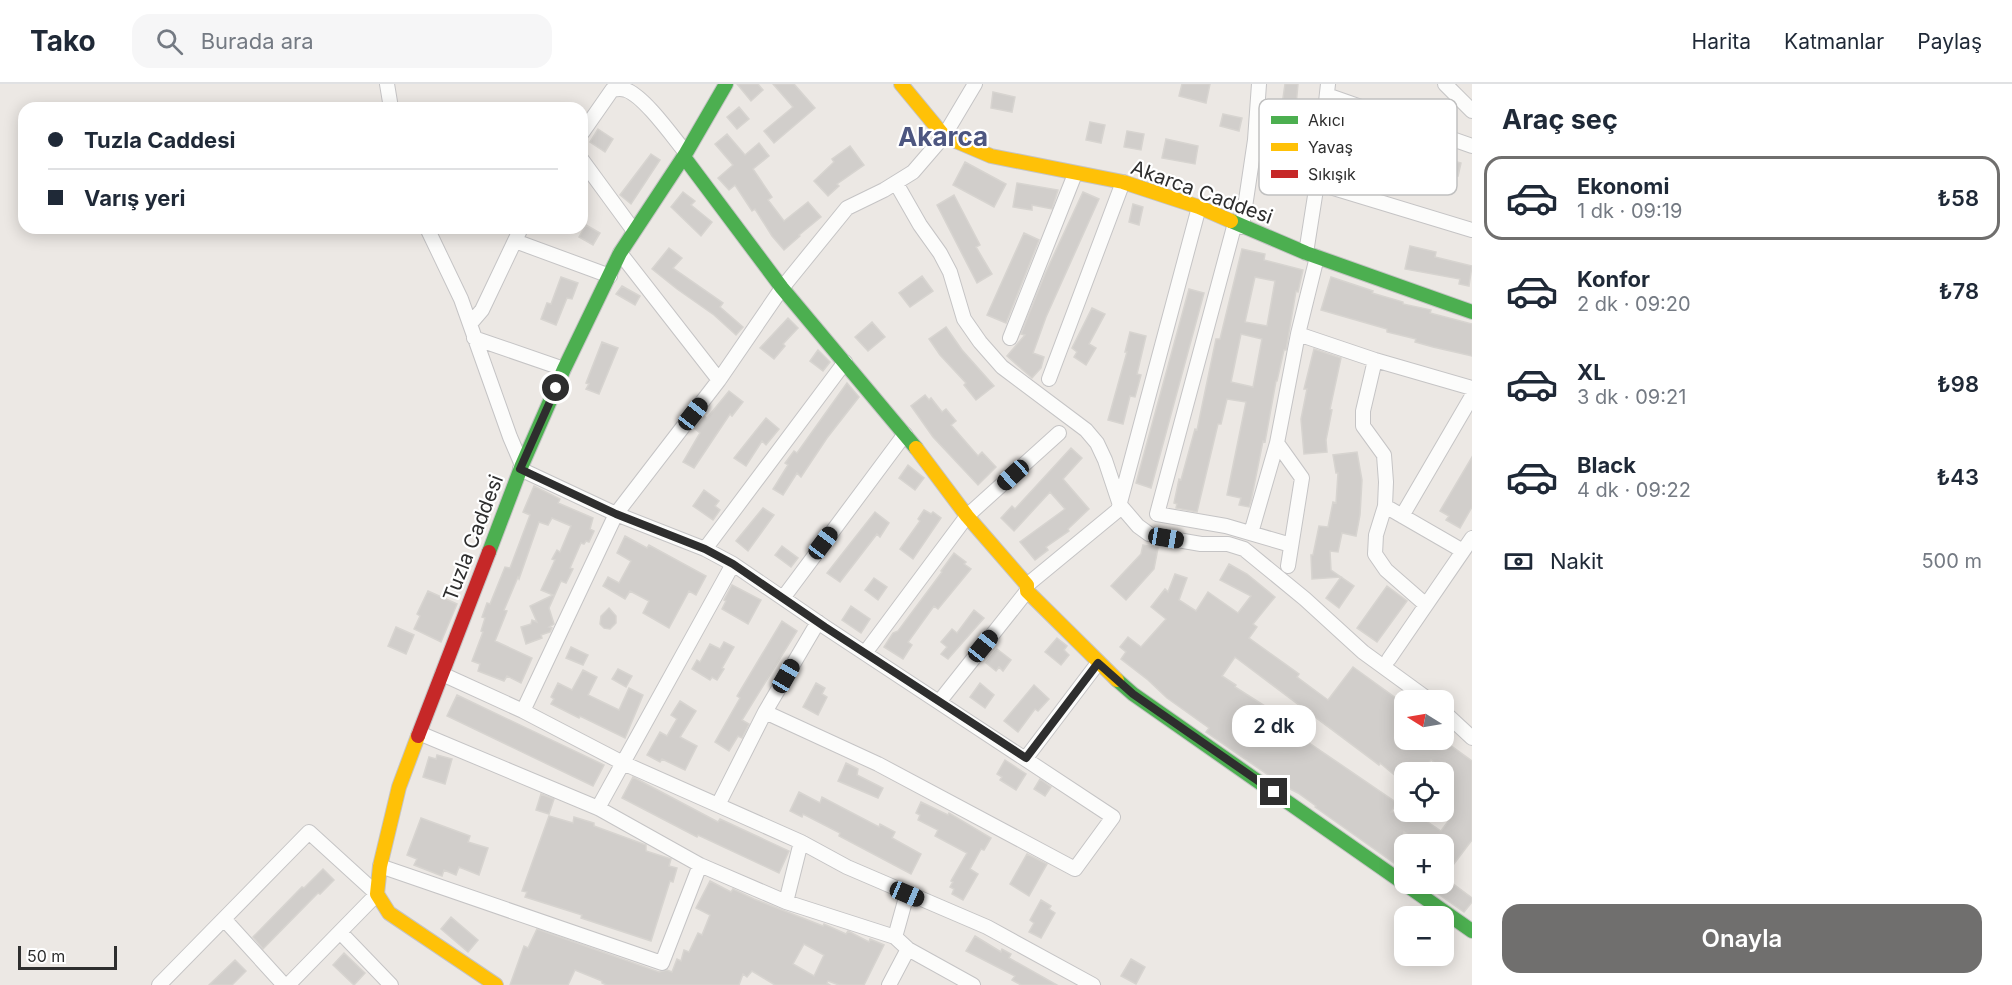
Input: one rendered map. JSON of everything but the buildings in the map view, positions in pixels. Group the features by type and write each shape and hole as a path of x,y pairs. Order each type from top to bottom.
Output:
{"main road":[{"name":"Tuzla Caddesi","path":"376,894 380,866 399,787 521,467 564,369 620,253 685,155 726,84"},
{"name":"Akarca Caddesi","path":"901,84 944,136 991,156 1123,182 1199,207 1311,255 1472,312"},
{"path":"685,155 782,288 905,434 967,516 1027,588 1098,663 1133,694 1472,931"},
{"path":"376,894 389,913 489,983"}],"street":[{"path":"387,84 390,102"},
{"path":"523,711 616,514 719,381 782,288 847,208 913,172 944,136 975,84"},
{"path":"1245,84 1259,86 1255,141 1239,225 1157,514 1226,526 1291,545"},
{"path":"1445,84 1472,111"},
{"path":"1328,89 1353,99"},
{"path":"588,124 612,90 627,90 639,98 685,155"},
{"path":"1457,140 1472,146"},
{"path":"588,167 634,231"},
{"path":"1010,339 1075,174"},
{"path":"1049,379 1123,182"},
{"path":"896,183 950,272 964,319 1002,368 1086,430 1097,443 1120,505 1138,526 1149,534 1201,544 1228,544 1244,549 1305,599 1363,652 1415,690"},
{"path":"1251,533 1277,443 1298,334 1311,255 1316,195"},
{"path":"1357,195 1472,230"},
{"path":"939,702 1027,588 1118,510 1199,207"},
{"path":"430,234 470,324 521,467 616,514 705,549 733,564 1113,817 1075,869 878,764 765,712"},
{"path":"470,324 482,310 518,234"},
{"path":"515,241 610,276"},
{"path":"620,253 719,381"},
{"path":"1298,334 1375,360 1472,388"},
{"path":"474,338 564,369"},
{"path":"1375,360 1363,411 1362,426 1383,456 1386,482 1385,506 1376,535 1375,555 1386,570 1426,605"},
{"path":"705,549 845,362"},
{"path":"1402,516 1472,396"},
{"path":"865,653 967,516 1059,433"},
{"path":"783,598 905,434"},
{"path":"1277,443 1302,478 1288,566"},
{"path":"1385,506 1469,546 1389,659"},
{"path":"598,808 733,564"},
{"path":"718,805 765,712 818,622"},
{"path":"1026,758 1098,663"},
{"path":"442,674 523,711 623,763 801,842 846,867 987,927 1073,980 1093,985"},
{"path":"1454,721 1472,738"},
{"path":"419,733 598,808 700,865 786,902 895,936 908,949 973,985"},
{"path":"159,985 309,832 376,894 288,985"},
{"path":"786,902 801,842"},
{"path":"380,866 663,963 700,865"},
{"path":"895,936 907,894"},
{"path":"224,919 284,985"},
{"path":"340,932 391,985"},
{"path":"890,985 908,949"}],"traffic: fast":[{"path":"489,552 522,465 564,369 620,253 686,153 726,84"},
{"path":"684,157 782,288 916,448"},
{"path":"1231,221 1306,253 1472,312"},
{"path":"1117,680 1133,694 1472,931"}],"traffic: slow":[{"path":"901,84 944,136 991,156 1123,182 1199,207 1231,221"},
{"path":"916,448 967,516 1027,585 1027,591 1117,680"},
{"path":"418,736 399,787 380,866 377,894 389,913 496,985"}],"traffic: jam":[{"path":"418,736 489,552"}],"district":[{"name":"Akarca","path":"943,137"}],"route":[{"path":"556,388 520,469 616,514 705,549 733,564 1026,758 1098,663 1133,694 1274,792"}]}
